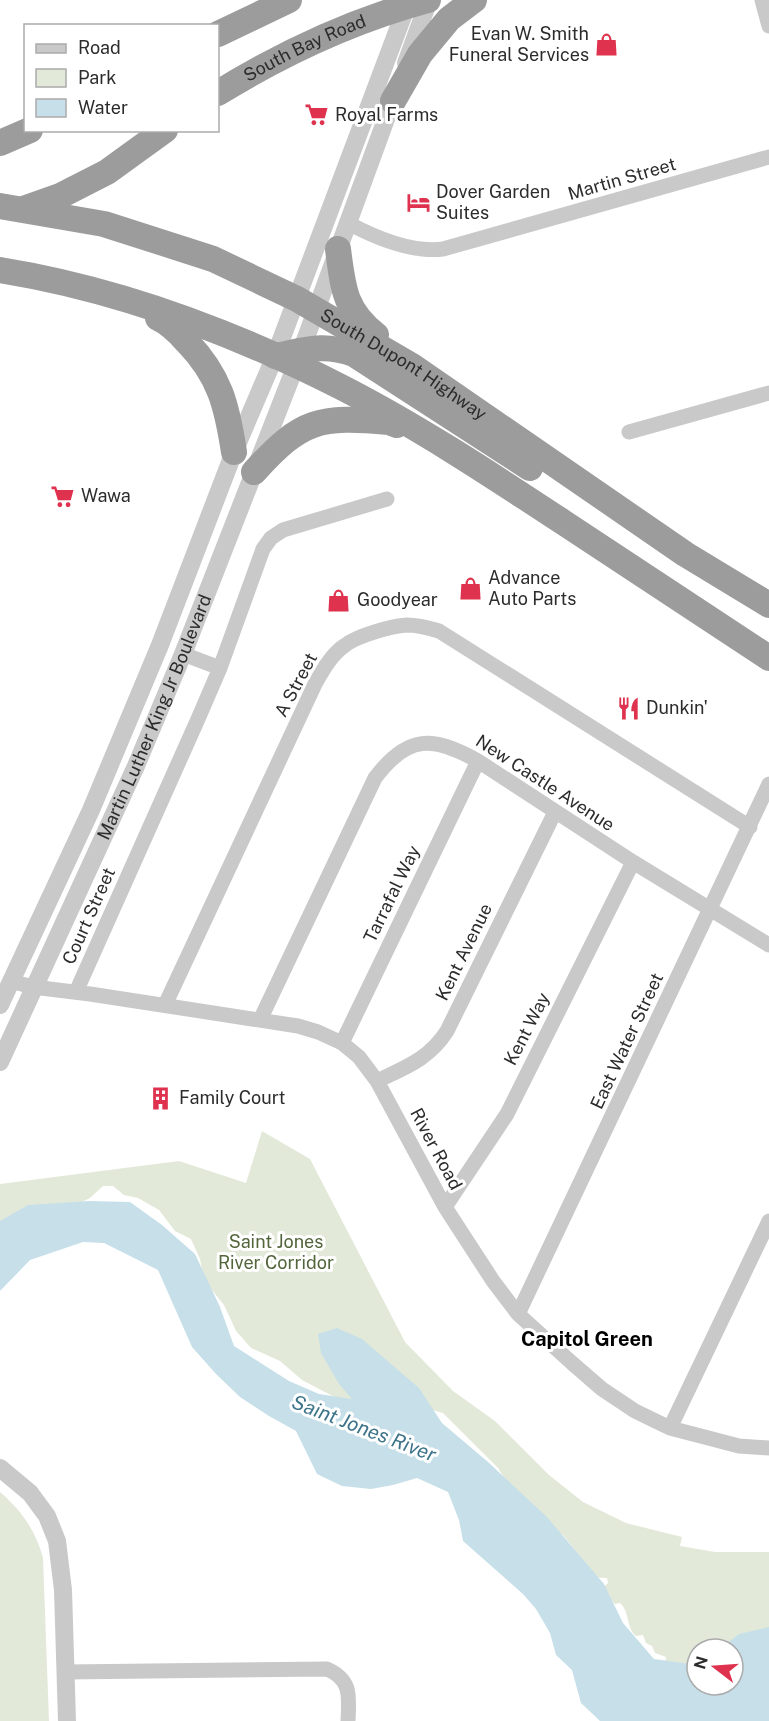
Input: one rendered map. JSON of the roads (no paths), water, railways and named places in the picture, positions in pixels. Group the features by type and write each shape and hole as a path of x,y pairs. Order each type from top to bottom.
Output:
{"highway":[{"path":"219,34 289,0"},
{"path":"306,44 373,0"},
{"path":"393,101 420,54 449,19 474,0"},
{"name":"South Bay Road","path":"219,92 261,66 306,44 418,2"},
{"path":"0,143 25,132"},
{"path":"0,218 60,196 107,172 162,132"},
{"name":"South Dupont Highway","path":"0,206 25,208 104,224 213,259 307,304 412,366 686,554 769,605"},
{"path":"338,249 342,286 352,311 369,330 435,382"},
{"path":"0,270 30,275 121,298 291,358 426,435 518,492 767,659"},
{"path":"121,298 164,321 204,359 219,386 229,417 234,452"},
{"path":"291,358 320,347 336,348 354,354 554,483 686,554"},
{"path":"254,472 288,437 322,422 337,419 389,422 426,435"}],"street":[{"path":"762,0 769,26"},
{"path":"291,358 307,304 338,249 393,101 418,2"},
{"path":"291,358 307,304 418,2"},
{"name":"Martin Street","path":"348,223 415,249 428,251 443,249 769,157"},
{"name":"Martin Luther King Jr Boulevard","path":"0,1005 92,810 160,645 234,452 291,358"},
{"name":"Martin Luther King Jr Boulevard","path":"0,1062 136,766 183,654 254,472 291,358"},
{"path":"629,432 769,393"},
{"name":"Court Street","path":"76,992 220,668 263,549 271,538 282,530 387,499"},
{"name":"A Street","path":"165,1005 315,684 326,666 345,645 366,636 407,625 439,631 750,827"},
{"path":"183,654 220,668"},
{"name":"New Castle Avenue","path":"260,1020 375,778 398,752 424,743 454,748 478,761 633,862 769,945"},
{"name":"Tarrafal Way","path":"342,1043 478,761"},
{"name":"East Water Street","path":"518,1314 712,909 769,784"},
{"name":"Kent Avenue","path":"377,1081 427,1056 443,1038 555,812"},
{"name":"Kent Way","path":"445,1207 507,1114 633,862"},
{"name":"River Road","path":"10,981 33,987 260,1020 318,1032 342,1043 359,1057 377,1081 445,1207 518,1314 602,1389 635,1411 670,1428 740,1446 769,1448"},
{"path":"670,1428 769,1221"},
{"path":"1,1470 30,1493 47,1516 57,1541 63,1590 67,1721"},
{"path":"66,1672 327,1669 339,1675 346,1684 349,1694 348,1721"}],"water":[{"name":"Saint Jones River","path":"89,1201 130,1202 162,1225 195,1254 220,1307 234,1346 289,1381 319,1394 352,1399 339,1384 321,1353 318,1334 337,1328 362,1339 419,1388 442,1423 547,1517 604,1584 623,1623 654,1659 685,1663 685,1697 745,1697 745,1637 735,1637 769,1627 769,1721 600,1721 581,1703 572,1670 556,1655 550,1633 536,1609 523,1594 463,1541 459,1520 448,1492 417,1478 371,1489 342,1486 317,1474 296,1431 240,1397 192,1347 158,1270 104,1243 83,1242 30,1260 0,1291 0,1221 28,1205"}],"place":[{"name":"Evan W. Smith Funeral Services","path":"607,44"},
{"name":"Royal Farms","path":"317,115"},
{"name":"Dover Garden Suites","path":"418,202"},
{"name":"Wawa","path":"63,496"},
{"name":"Advance Auto Parts","path":"470,588"},
{"name":"Goodyear","path":"339,600"},
{"name":"Dunkin'","path":"628,708"},
{"name":"Family Court","path":"161,1098"}],"district":[{"name":"Capitol Green","path":"587,1339"}],"park label":[{"name":"Saint Jones River Corridor","path":"276,1252"}]}
